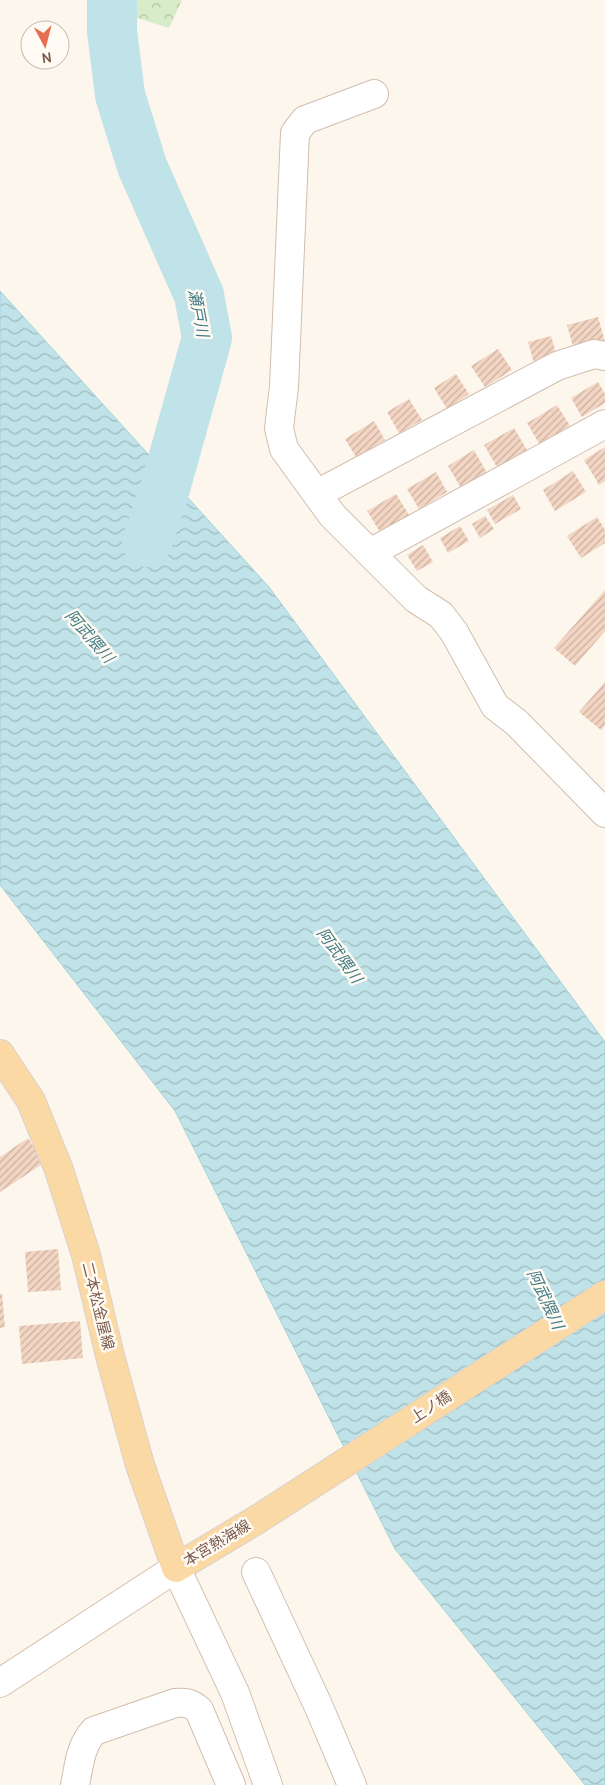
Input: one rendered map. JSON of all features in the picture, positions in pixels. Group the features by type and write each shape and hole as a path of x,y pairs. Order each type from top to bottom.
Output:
{"main road":[{"name":"二本松金屋線","path":"0,1054 31,1101 58,1170 86,1255 110,1356 140,1465 176,1568"},
{"name":"上ノ橋","path":"258,1519 605,1296"},
{"name":"本宮熱海線","path":"176,1568 258,1519"}],"street":[{"path":"374,94 305,120 294,133 284,387 279,428 284,450 332,514 416,599 441,615 454,632 495,706 517,722 605,813"},
{"path":"317,494 556,366 594,354 605,356"},
{"path":"370,553 605,424"},
{"path":"0,1683 176,1568 235,1693 268,1785"},
{"path":"256,1572 318,1705 352,1785"},
{"path":"75,1785 82,1749 87,1739 94,1732 185,1702 192,1704 199,1710 231,1785"}],"green space":[{"path":"96,0 182,0 169,28 100,6"}],"water":[{"name":"阿武隈川","path":"0,291 269,587 605,1042 605,1785 585,1785 395,1549 175,1111 0,885"}],"building":[{"path":"598,317 605,342 574,350 567,325"},
{"path":"551,336 557,357 534,363 528,342"},
{"path":"498,349 512,370 485,387 471,366"},
{"path":"456,374 469,394 447,409 434,388"},
{"path":"598,382 605,394 605,403 582,417 571,398"},
{"path":"409,399 422,420 399,433 387,412"},
{"path":"557,405 570,426 540,445 527,423"},
{"path":"374,421 385,440 356,457 345,439"},
{"path":"514,428 527,450 497,467 484,445"},
{"path":"605,447 605,481 599,485 584,460"},
{"path":"474,450 487,473 461,488 448,466"},
{"path":"573,471 586,492 555,511 543,490"},
{"path":"436,472 447,492 419,509 407,489"},
{"path":"396,494 409,515 380,532 367,511"},
{"path":"513,495 521,509 495,524 487,510"},
{"path":"485,516 494,529 480,538 472,524"},
{"path":"597,517 605,530 605,543 581,558 567,536"},
{"path":"460,526 469,541 448,553 440,538"},
{"path":"423,545 433,562 417,571 407,555"},
{"path":"605,590 605,631 575,666 554,648"},
{"path":"605,682 605,725 601,730 579,712"},
{"path":"28,1138 44,1163 0,1192 0,1157"},
{"path":"58,1249 61,1290 28,1292 25,1252"},
{"path":"0,1294 2,1294 5,1327 0,1328"},
{"path":"80,1321 83,1358 22,1364 19,1326"}],"waterway":[{"name":"瀬戸川","path":"112,0 112,31 120,95 142,166 199,295 207,338 164,492 147,542"}]}
